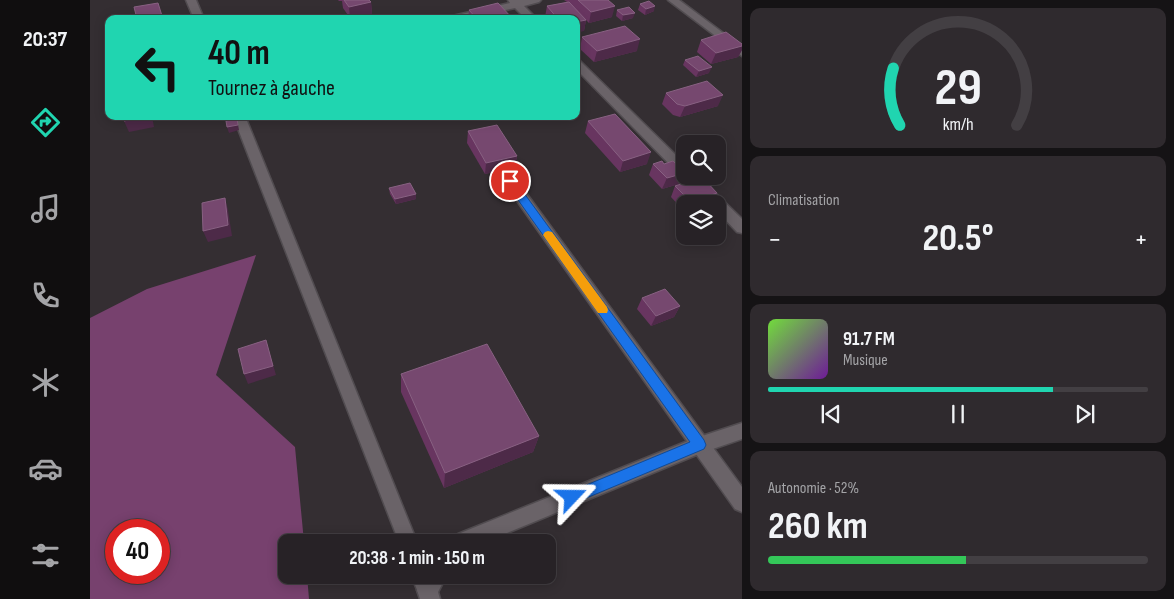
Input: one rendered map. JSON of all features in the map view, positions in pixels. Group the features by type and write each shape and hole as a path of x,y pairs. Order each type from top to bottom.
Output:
{"street":[{"path":"191,0 197,15"},
{"path":"467,15 515,2 536,0"},
{"path":"673,0 742,53"},
{"path":"515,2 528,15"},
{"path":"580,67 676,163"},
{"path":"241,120 405,534"},
{"path":"510,181 742,503"},
{"path":"699,185 708,195"},
{"path":"726,213 742,228"},
{"path":"482,534 699,445 742,431"}],"shaded area":[{"path":"256,255 216,375 295,447 303,534 278,534 278,584 308,584 309,599 90,599 90,318 147,289"}],"building":[{"path":"344,0 369,0 371,2 349,7"},
{"path":"578,0 608,0 615,6 591,12"},
{"path":"649,1 655,6 646,9 640,4"},
{"path":"569,2 586,20 580,21 580,15 555,15 547,6"},
{"path":"158,3 162,15 136,15 134,7"},
{"path":"498,3 509,15 473,15 469,10"},
{"path":"629,7 635,13 623,15 617,10"},
{"path":"625,26 640,39 597,51 582,37"},
{"path":"726,32 742,44 742,46 716,53 701,40"},
{"path":"698,56 712,67 699,71 685,60"},
{"path":"707,81 723,95 685,106 677,104 666,93"},
{"path":"615,114 651,152 623,161 588,121"},
{"path":"237,120 238,125 227,127 226,121"},
{"path":"497,125 517,156 486,163 468,131"},
{"path":"662,161 664,164 673,161 676,164 676,176 667,178 653,164"},
{"path":"410,183 416,194 395,199 389,188"},
{"path":"710,185 717,193 711,195 684,195 675,186"},
{"path":"225,198 228,225 203,231 202,203"},
{"path":"665,289 680,306 656,316 642,298"},
{"path":"266,340 273,366 244,374 238,349"},
{"path":"487,344 539,436 445,473 401,374"}],"slow traffic":[{"path":"548,235 602,310"}],"route":[{"path":"510,181 699,445 572,497"}]}
